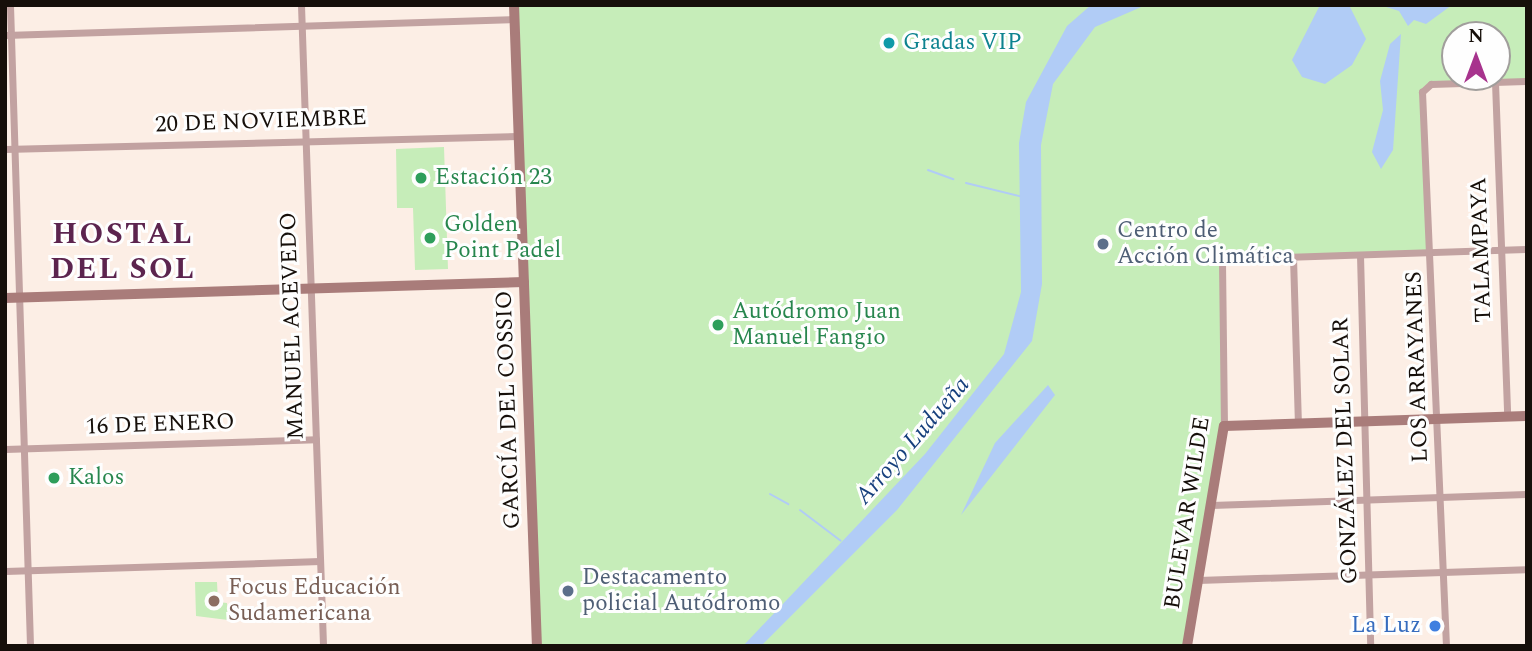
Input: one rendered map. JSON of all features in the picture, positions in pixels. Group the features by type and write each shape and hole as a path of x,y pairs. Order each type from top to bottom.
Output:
{"street":[{"path":"10,5 8,35 30,646"},
{"name":"MANUEL ACEVEDO","path":"301,5 323,646"},
{"name":"GARCÍA DEL COSSIO","path":"513,5 537,646"},
{"path":"8,35 514,19"},
{"name":"LOS ARRAYANES","path":"1441,86 1423,88 1439,419 1446,646"},
{"name":"TALAMPAYA","path":"1495,91 1507,417"},
{"name":"20 DE NOVIEMBRE","path":"5,149 519,136"},
{"path":"1298,424 1293,257 1527,249"},
{"name":"GONZÁLEZ DEL SOLAR","path":"1360,254 1370,646"},
{"name":"BULEVAR WILDE","path":"1186,646 1224,426 1222,259 1293,257"},
{"path":"5,298 524,282"},
{"path":"1224,426 1527,416"},
{"name":"16 DE ENERO","path":"5,449 316,439"},
{"path":"1211,505 1527,494"},
{"path":"5,571 320,561"},
{"path":"1198,580 1527,569"}],"green space":[{"path":"514,5 1527,5 1527,81 1511,82 1511,21 1441,21 1441,87 1423,88 1431,252 1222,259 1224,426 1187,646 537,646"},
{"path":"444,147 448,269 415,270 413,208 397,208 396,149"},
{"path":"195,582 217,582 218,602 227,603 228,620 196,616"}],"water":[{"name":"Arroyo Ludueña","path":"1091,5 1146,5 1095,27 1053,84 1041,145 1042,284 1032,341 897,510 761,646 743,646 925,454 1004,354 1021,292 1019,143 1026,102 1067,26"},
{"path":"1320,5 1349,5 1366,39 1352,65 1325,84 1302,77 1292,60"},
{"path":"1380,5 1452,5 1426,24 1414,20 1408,26 1399,11"},
{"path":"1401,34 1393,150 1381,169 1372,152 1383,110 1380,81 1390,44"},
{"path":"1048,385 1055,395 961,515 995,443"}],"waterway":[{"path":"928,170 953,179"},
{"path":"966,183 1019,196"},
{"path":"770,494 788,504"},
{"path":"800,510 841,541"}],"place":[{"name":"Gradas VIP","path":"889,43"},
{"name":"Estación 23","path":"421,178"},
{"name":"Golden Point Padel","path":"430,238"},
{"name":"Centro de Acción Climática","path":"1103,244"},
{"name":"Autódromo Juan Manuel Fangio","path":"718,325"},
{"name":"Kalos","path":"54,478"},
{"name":"Destacamento policial Autódromo","path":"568,591"},
{"name":"Focus Educación Sudamericana","path":"214,601"},
{"name":"La Luz","path":"1435,626"}],"district":[{"name":"HOSTAL DEL SOL","path":"123,251"}]}
